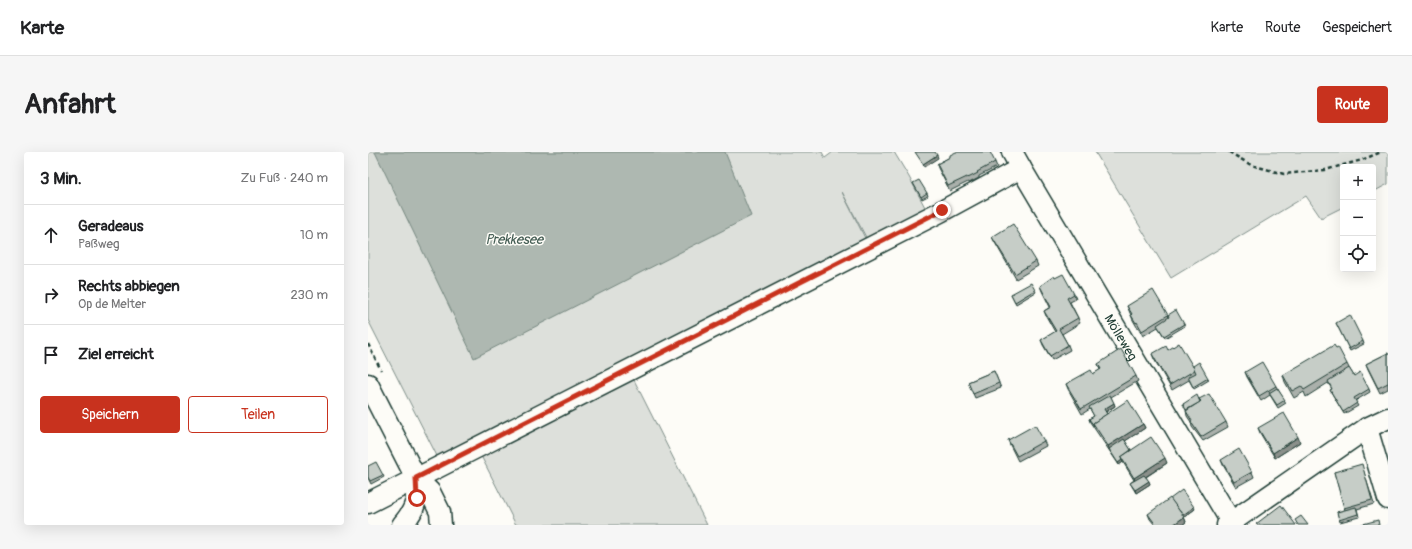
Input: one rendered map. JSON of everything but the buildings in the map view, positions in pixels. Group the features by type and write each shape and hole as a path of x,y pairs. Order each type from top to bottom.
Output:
{"street":[{"path":"368,502 942,210 1017,160"},
{"name":"Mölleweg","path":"1017,160 1229,523"},
{"path":"368,384 416,478 430,492 440,512 441,525"},
{"path":"1229,523 1367,428 1388,418"},
{"path":"1367,428 1388,499"},
{"path":"402,525 409,516 417,498 416,478"}],"path":[{"path":"1230,152 1251,165 1284,174 1325,170 1362,160 1381,152"}],"shaded area":[{"path":"368,152 822,152 825,158 833,152 894,152 927,211 868,241 842,192 867,242 438,458 368,320"},
{"path":"1095,152 1388,152 1388,184 1376,190 1376,164 1340,164 1340,208 1321,218 1306,196 1171,278"},
{"path":"631,374 707,525 516,525 479,452"}],"water":[{"name":"Prekkesee","path":"375,152 725,152 751,216 474,358"}],"route":[{"path":"417,498 416,478 942,210"}]}
